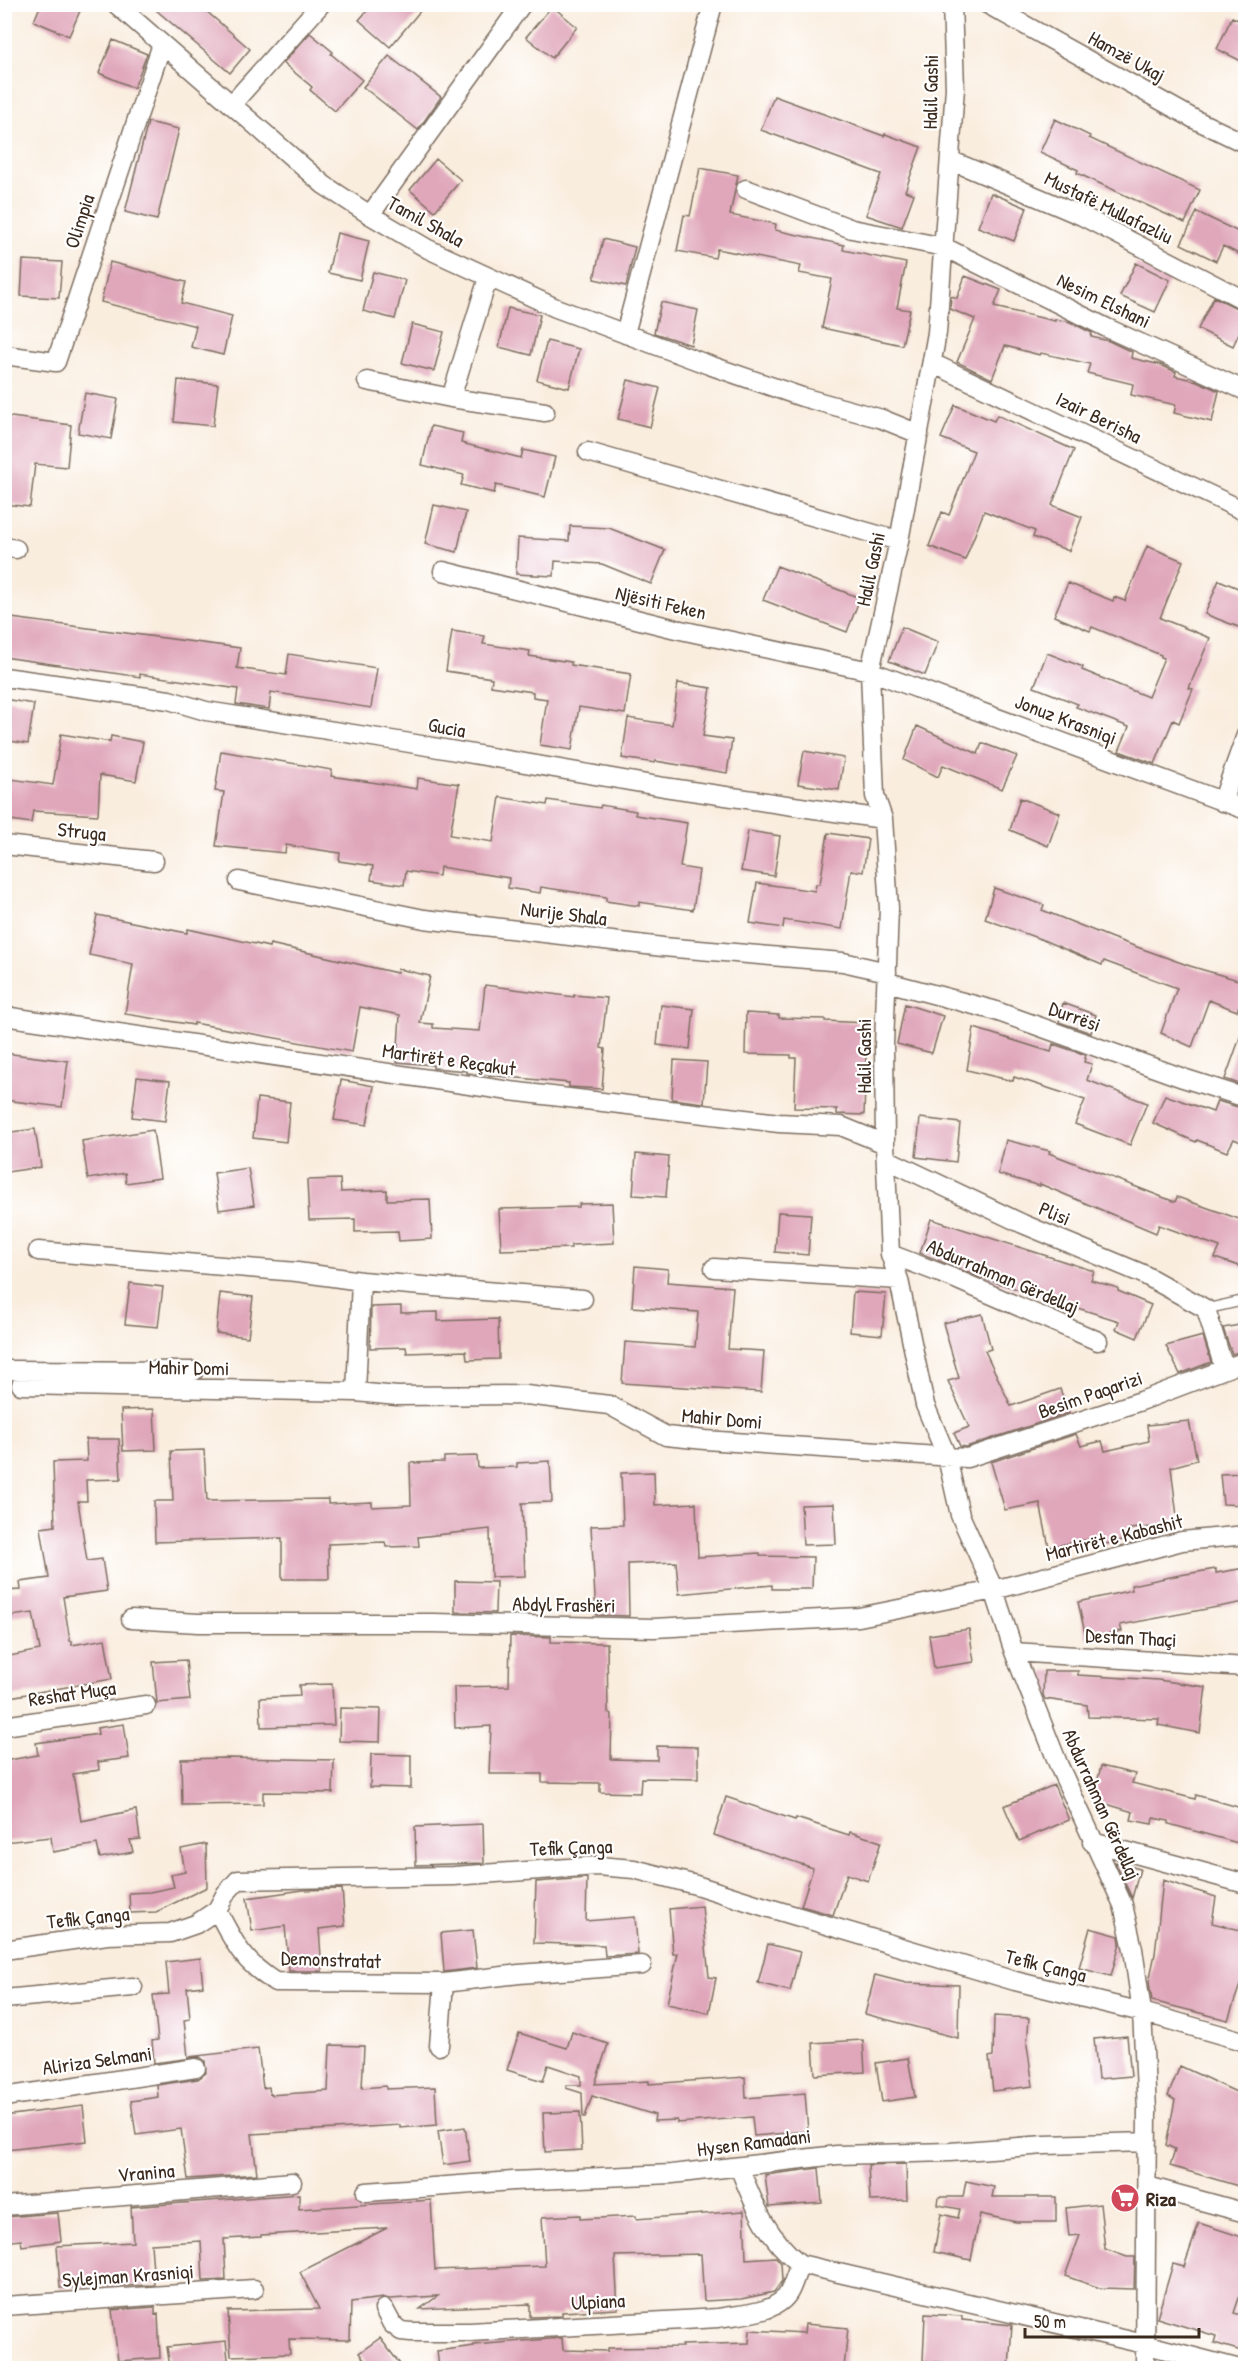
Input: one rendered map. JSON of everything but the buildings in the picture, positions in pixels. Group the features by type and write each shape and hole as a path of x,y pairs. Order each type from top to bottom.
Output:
{"street":[{"path":"232,104 321,4"},
{"path":"370,215 522,4"},
{"path":"625,334 713,4"},
{"name":"Halil Gashi","path":"885,1152 884,1046 889,908 883,819 875,796 870,670 899,540 937,333 956,87 952,4"},
{"name":"Hamzë Ukaj","path":"987,4 1194,119 1245,144"},
{"name":"Tamil Shala","path":"124,7 162,44 324,185 428,249 556,308 625,334 792,393 882,419 919,434"},
{"name":"Olimpia","path":"4,355 56,362 162,44"},
{"name":"Mustafë Mullafazliu","path":"950,160 1082,216 1245,301"},
{"name":"Nesim Elshani","path":"746,189 852,230 944,247 1107,328 1245,392"},
{"path":"451,398 488,278"},
{"name":"Izair Berisha","path":"932,363 1245,512"},
{"path":"367,381 451,398 545,412"},
{"path":"588,452 899,540"},
{"name":"Njësiti Feken","path":"443,571 676,629 870,670"},
{"name":"Jonuz Krasniqi","path":"870,670 1245,810"},
{"name":"Gucia","path":"4,677 169,700 206,711 404,742 664,787 883,819"},
{"path":"1222,802 1245,735"},
{"name":"Struga","path":"4,845 154,861"},
{"name":"Nurije Shala","path":"239,881 424,919 663,947 843,962 887,977"},
{"name":"Durrësi","path":"887,977 993,1010 1245,1098"},
{"name":"Martirët e Reçakut","path":"4,1016 510,1091 779,1123 841,1126 885,1152"},
{"name":"Abdurrahman Gërdellaj","path":"885,1152 890,1254 899,1280 925,1405 947,1457 960,1515 994,1590 1014,1652 1059,1766 1092,1842 1123,1905 1133,1948 1142,2012 1147,2142 1145,2368"},
{"name":"Plisi","path":"885,1152 1023,1224 1143,1274 1206,1310"},
{"path":"38,1251 297,1272 361,1281 583,1299"},
{"name":"Abdurrahman Gërdellaj","path":"890,1254 953,1278 1098,1341"},
{"path":"714,1268 899,1280"},
{"path":"356,1392 361,1281"},
{"path":"1206,1310 1224,1368"},
{"name":"Besim Paqarizi","path":"947,1457 967,1458 1046,1433 1142,1401 1245,1361"},
{"path":"4,1370 194,1371"},
{"name":"Mahir Domi","path":"21,1385 356,1392 397,1396 526,1395 609,1406 666,1436 947,1457"},
{"name":"Martirët e Kabashit","path":"994,1590 1182,1541 1245,1535"},
{"name":"Abdyl Frashëri","path":"131,1619 198,1623 433,1623 654,1628 859,1617 994,1590"},
{"name":"Destan Thaçi","path":"1014,1652 1245,1667"},
{"name":"Reshat Muça","path":"4,1726 146,1705"},
{"path":"1092,1842 1245,1884"},
{"name":"Tefik Çanga","path":"4,1950 107,1935 170,1933 196,1924 217,1910 226,1893 238,1880 454,1876 597,1866 634,1869 696,1885 1016,1981 1142,2012"},
{"name":"Demonstratat","path":"217,1910 240,1953 256,1970 275,1982 444,1983 519,1974 642,1965"},
{"path":"439,2046 444,1983"},
{"path":"4,1999 133,1987"},
{"path":"1142,2012 1245,2042"},
{"name":"Aliriza Selmani","path":"4,2097 196,2068"},
{"name":"Hysen Ramadani","path":"366,2192 513,2181 672,2174 837,2155 1147,2142"},
{"path":"739,2167 752,2201 774,2241 800,2264 1144,2344 1236,2368"},
{"name":"Vranina","path":"4,2206 292,2182"},
{"path":"1147,2186 1245,2213"},
{"name":"Ulpiana","path":"384,2309 392,2324 401,2331 411,2332 470,2332 718,2318 759,2310 781,2302 789,2292 800,2264"},
{"name":"Sylejman Krasniqi","path":"4,2306 254,2289"}],"lane":[{"path":"1206,1310 1245,1300"}],"place":[{"name":"Riza","path":"1125,2198"}]}
